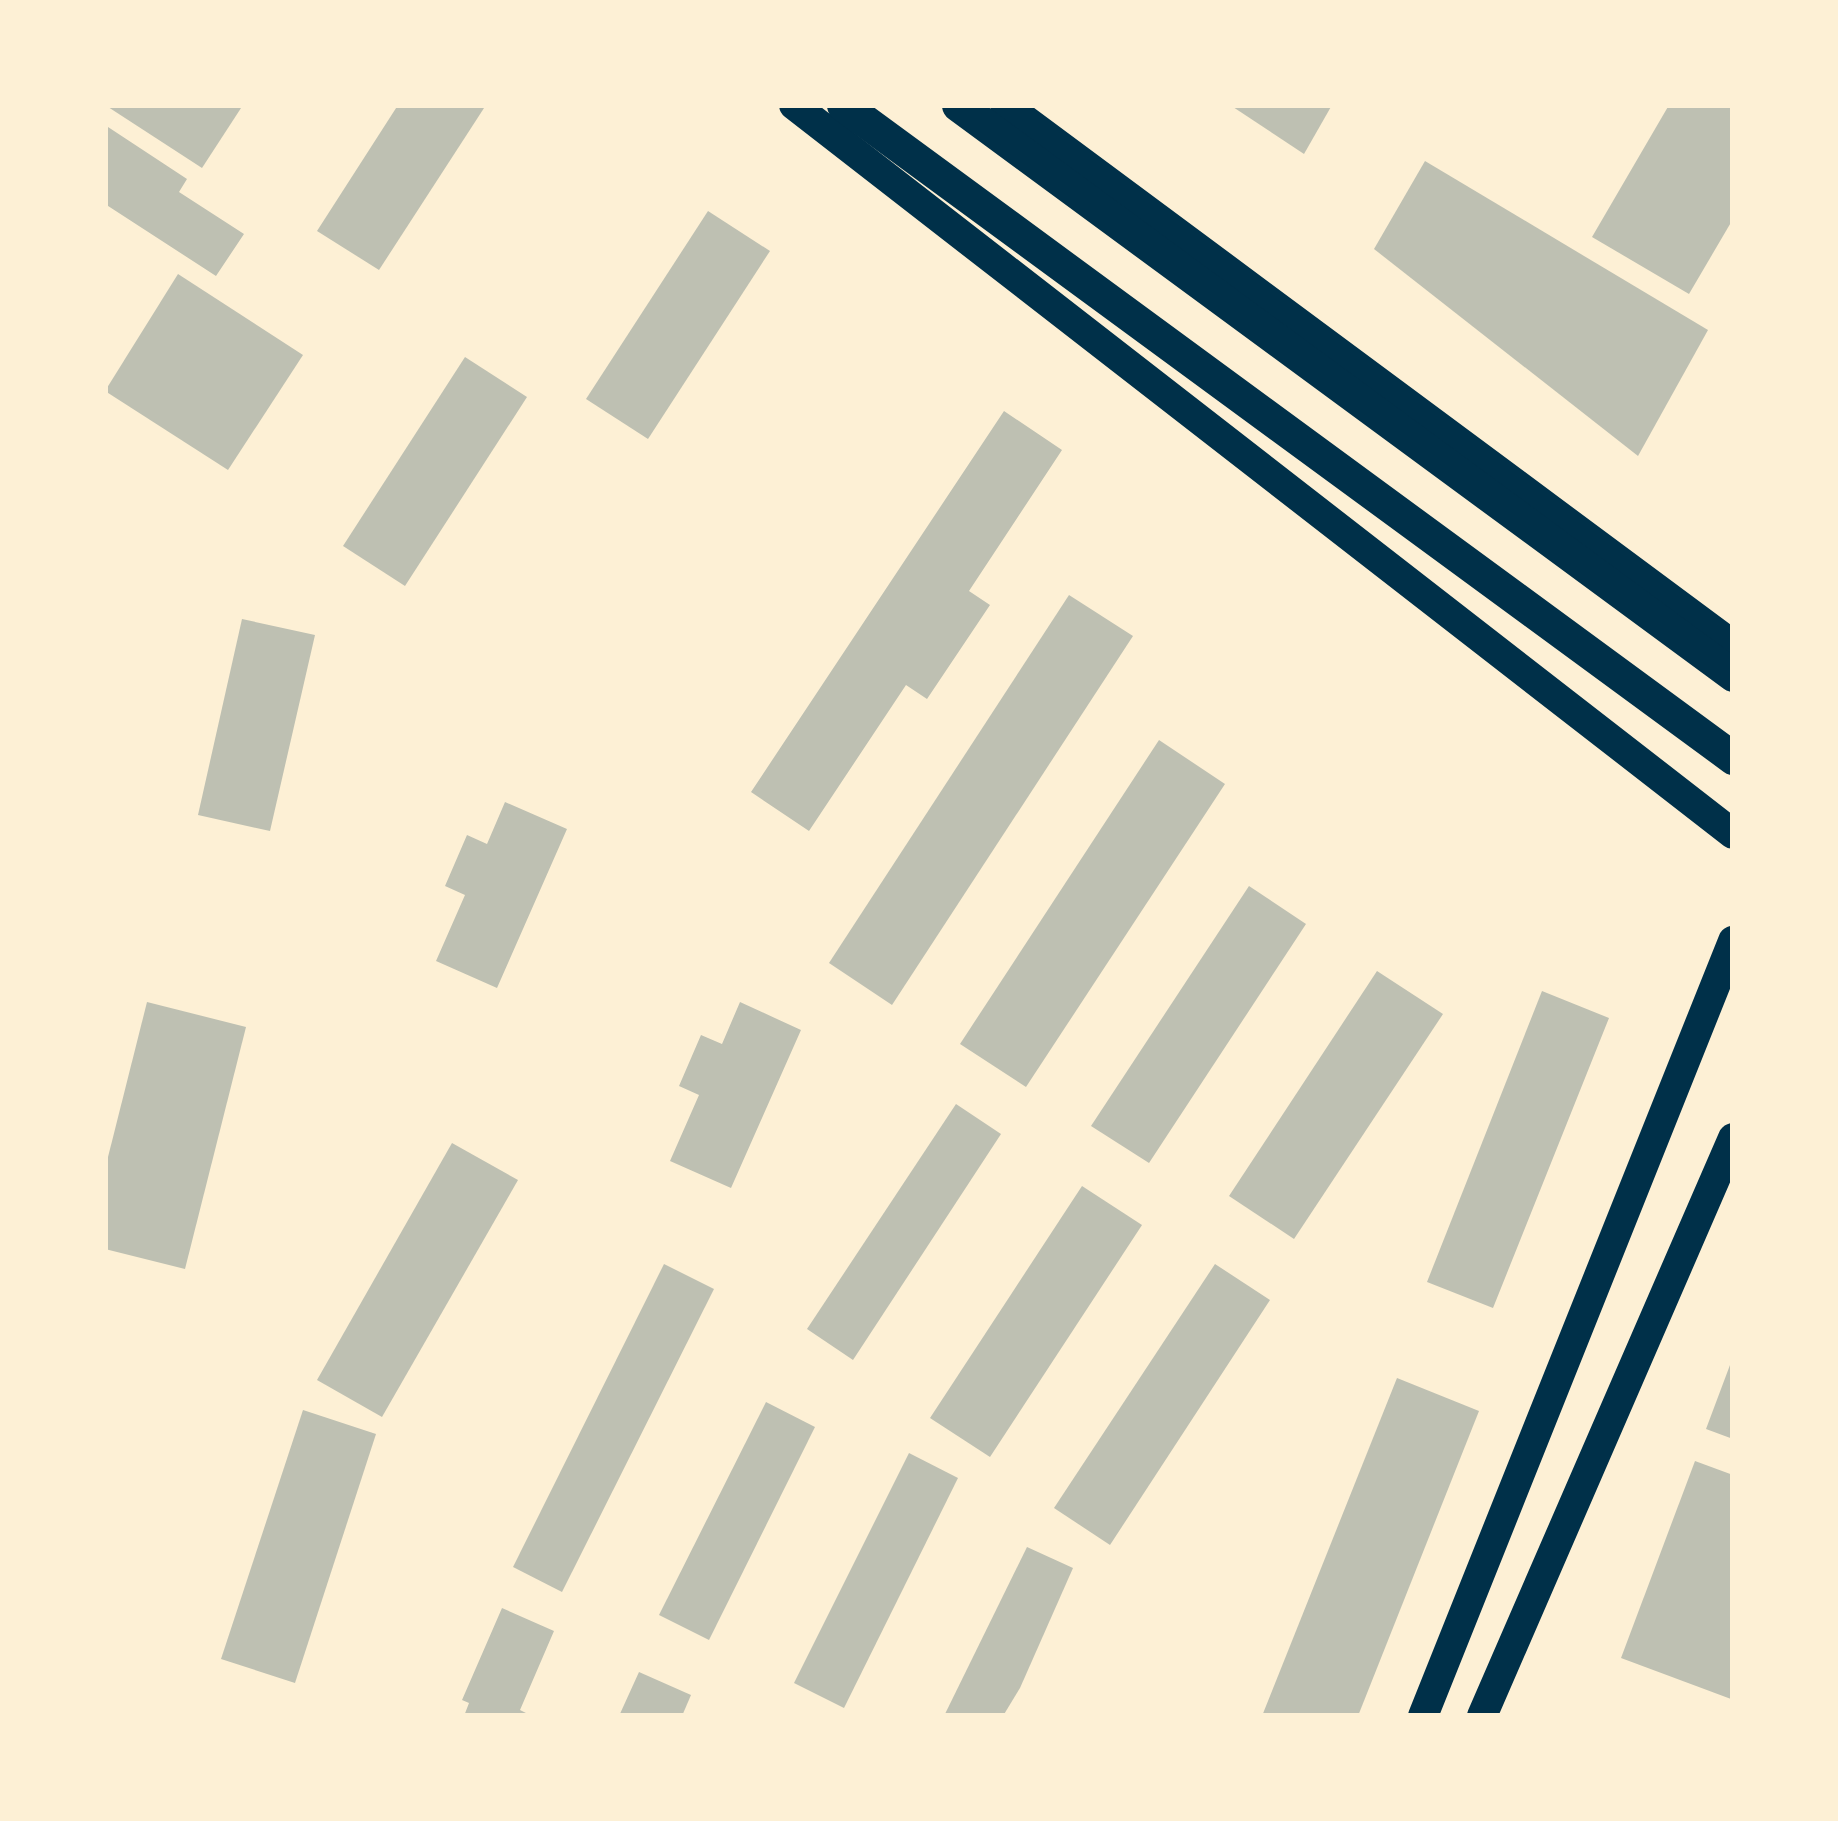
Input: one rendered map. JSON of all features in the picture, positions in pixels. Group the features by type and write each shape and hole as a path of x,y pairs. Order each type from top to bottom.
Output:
{"highway":[{"path":"843,105 1733,758"},
{"path":"958,105 1733,675"}],"main road":[{"path":"794,105 1733,835"},
{"path":"1005,105 1733,645"},
{"path":"1423,1716 1733,941"},
{"path":"1482,1716 1733,1138"}],"building":[{"path":"105,105 243,105 202,168"},
{"path":"398,105 486,105 379,270 317,231"},
{"path":"1230,105 1332,105 1304,154"},
{"path":"1669,105 1733,105 1733,219 1689,294 1592,237"},
{"path":"108,127 187,179 179,192 244,234 216,276 105,204"},
{"path":"1425,161 1708,330 1638,456 1374,249"},
{"path":"708,211 770,251 648,439 586,399"},
{"path":"178,274 303,355 228,470 105,391"},
{"path":"465,357 527,397 405,586 343,546"},
{"path":"1004,411 1062,450 969,591 990,605 927,699 906,685 809,831 751,792"},
{"path":"1069,595 1133,636 892,1005 829,963"},
{"path":"242,619 315,635 270,831 198,815"},
{"path":"1159,740 1225,784 1026,1087 960,1044"},
{"path":"505,802 567,829 497,988 436,961 465,895 445,886 467,835 487,844"},
{"path":"1249,886 1306,924 1149,1163 1091,1126"},
{"path":"1377,971 1443,1014 1294,1239 1229,1196"},
{"path":"1542,991 1609,1018 1493,1308 1427,1282"},
{"path":"147,1002 246,1027 185,1269 105,1249 105,1169"},
{"path":"740,1002 801,1030 731,1188 670,1161 699,1095 679,1086 701,1035 722,1044"},
{"path":"956,1104 1001,1134 853,1360 807,1329"},
{"path":"452,1143 518,1180 382,1417 317,1380"},
{"path":"1082,1186 1142,1225 990,1457 930,1418"},
{"path":"664,1264 714,1289 562,1592 513,1567"},
{"path":"1215,1264 1270,1300 1110,1545 1054,1508"},
{"path":"1733,1357 1733,1439 1706,1429"},
{"path":"1397,1378 1479,1411 1358,1716 1262,1716"},
{"path":"766,1402 815,1427 709,1640 659,1615"},
{"path":"303,1410 376,1434 295,1683 221,1659"},
{"path":"909,1453 958,1478 844,1708 794,1683"},
{"path":"1695,1461 1733,1475 1731,1699 1621,1658"},
{"path":"1027,1547 1073,1568 1020,1688 1003,1716 944,1716"},
{"path":"502,1608 554,1631 520,1710 532,1716 464,1716 469,1703 462,1700"},
{"path":"639,1672 691,1695 682,1716 619,1716"}]}
